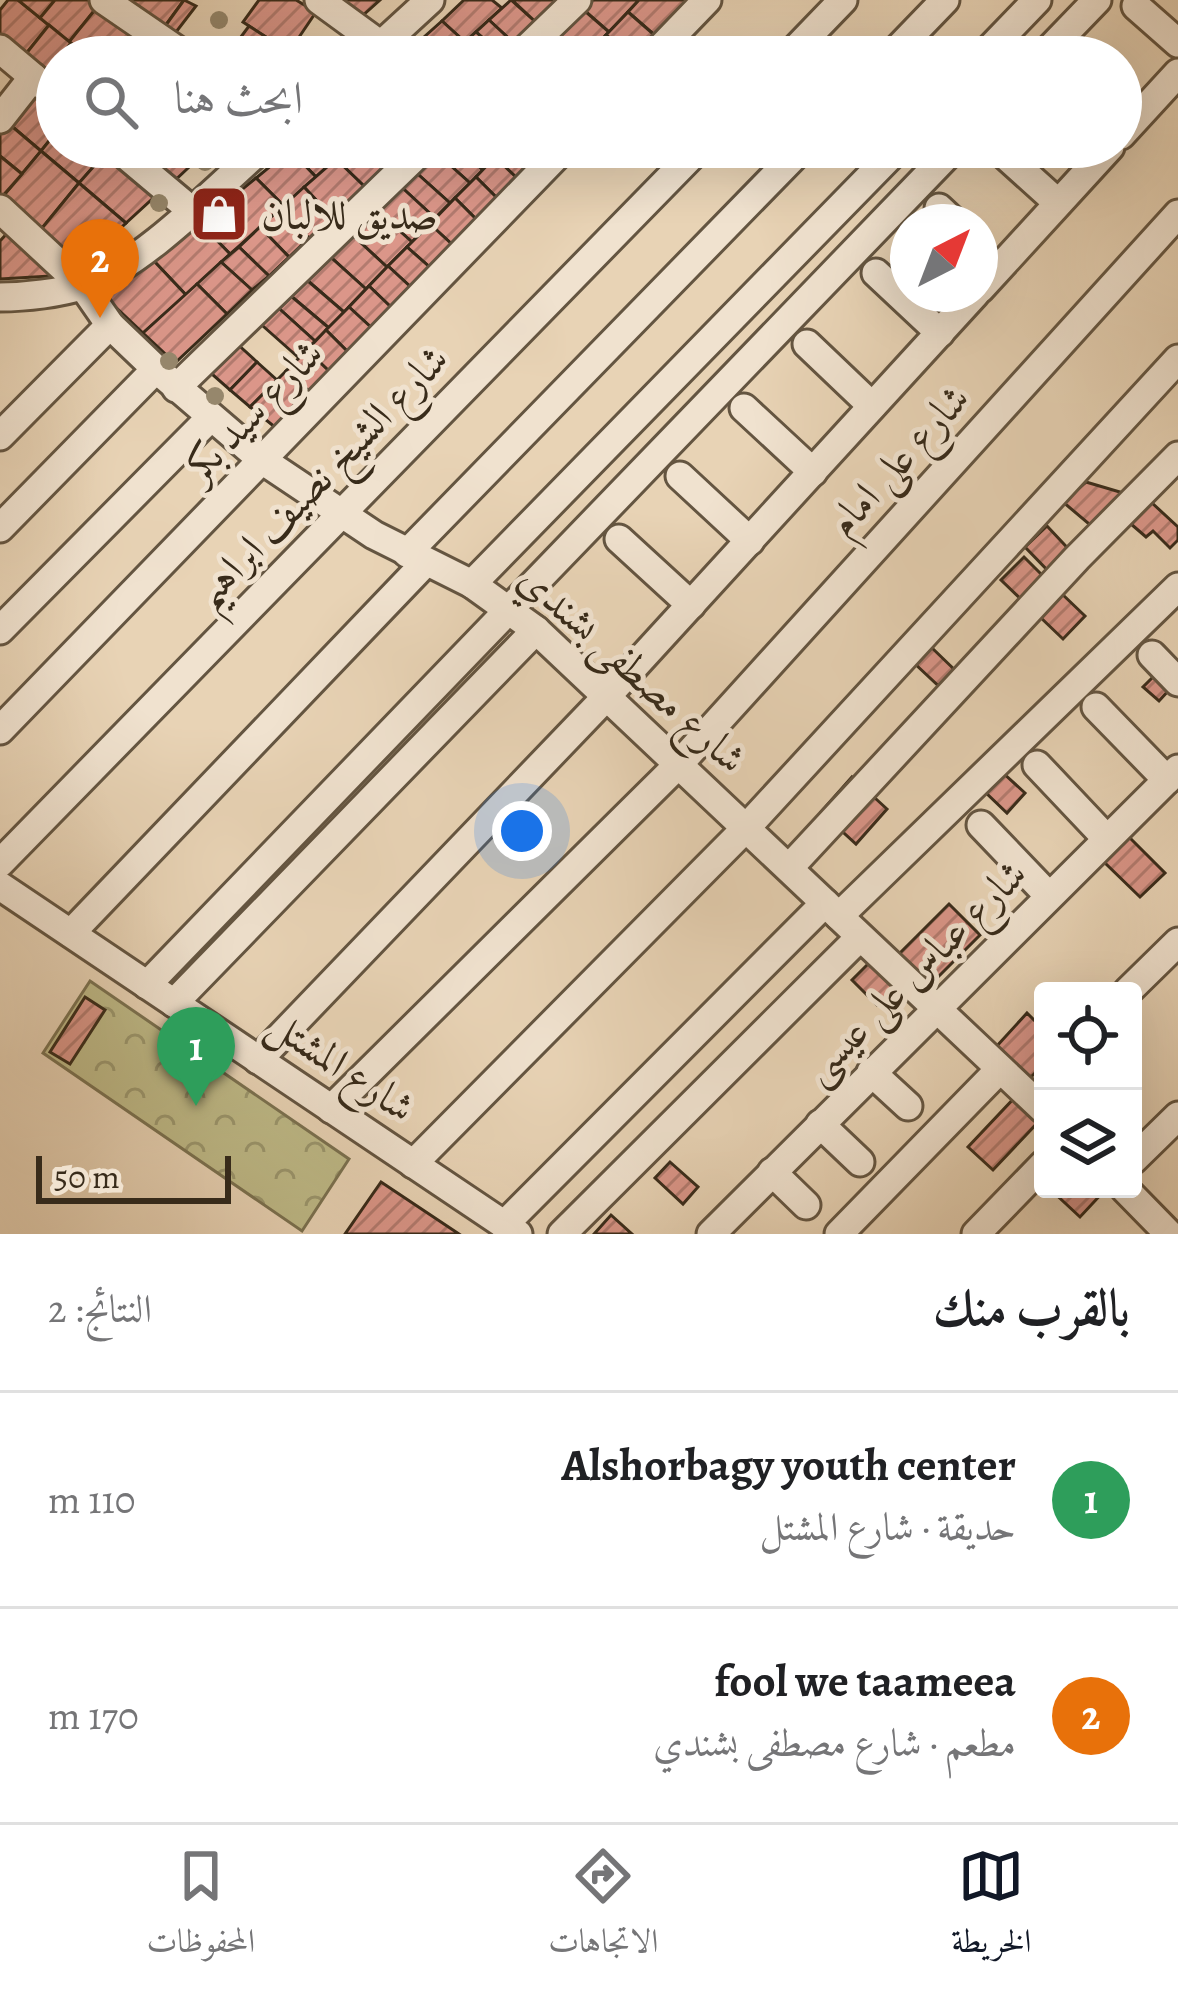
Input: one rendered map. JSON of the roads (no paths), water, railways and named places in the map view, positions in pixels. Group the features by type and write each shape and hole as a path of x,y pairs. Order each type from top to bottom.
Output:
{"street":[{"path":"104,0 156,36"},
{"path":"320,0 359,36"},
{"path":"391,36 430,0"},
{"path":"540,36 578,0"},
{"path":"672,36 707,0"},
{"path":"808,36 843,0"},
{"path":"910,36 945,0"},
{"path":"1002,36 1037,0"},
{"path":"1062,36 1097,0"},
{"path":"1136,5 1178,44"},
{"path":"0,50 36,80"},
{"path":"1142,97 1178,73"},
{"path":"0,119 33,77"},
{"path":"141,168 191,210"},
{"path":"0,297 83,286 136,256 239,168"},
{"path":"0,528 401,168"},
{"name":"شارع سيد بكر","path":"0,730 545,168"},
{"name":"شارع الشيخ نصيف ابراهيم","path":"0,863 680,168"},
{"path":"71,933 782,168"},
{"path":"472,584 878,168"},
{"path":"147,985 936,168"},
{"path":"1019,168 1058,203"},
{"path":"998,269 1084,168"},
{"name":"شارع مصطفى بشندي","path":"0,209 83,286 110,325 262,460 342,515 472,584 536,630 609,694 1000,1069 1034,1090"},
{"name":"شارع على امام","path":"331,1108 680,763 1178,214"},
{"path":"998,263 1001,266"},
{"path":"876,274 940,333"},
{"path":"258,1060 609,694 959,312"},
{"path":"0,436 110,325"},
{"path":"807,344 872,406"},
{"path":"413,1164 747,827 1178,359"},
{"path":"744,409 813,472"},
{"path":"0,631 210,418"},
{"path":"788,868 1178,456"},
{"path":"680,476 750,541"},
{"path":"619,538 691,605"},
{"path":"511,1230 832,909 1178,587"},
{"path":"174,1003 536,630"},
{"path":"1152,655 1178,682"},
{"path":"1096,707 1173,775"},
{"path":"1037,765 1107,839"},
{"name":"شارع عباس على عيسى","path":"729,1228 772,1172 1173,775"},
{"path":"981,825 1049,896"},
{"name":"شارع المشتل","path":"0,886 511,1230"},
{"path":"562,1234 860,937"},
{"path":"1137,982 1178,942"},
{"path":"839,1234 1000,1069"},
{"path":"871,1072 908,1106"},
{"path":"1142,1151 1178,1116"},
{"path":"820,1124 860,1162"},
{"path":"772,1172 806,1205"},
{"path":"976,1234 1034,1175"},
{"path":"1131,1198 1151,1228"}],"place":[{"name":"صديق للالبان","path":"219,214"},
{"name":"fool we taameea","path":"100,318"},
{"name":"Alshorbagy youth center","path":"196,1106"}]}
